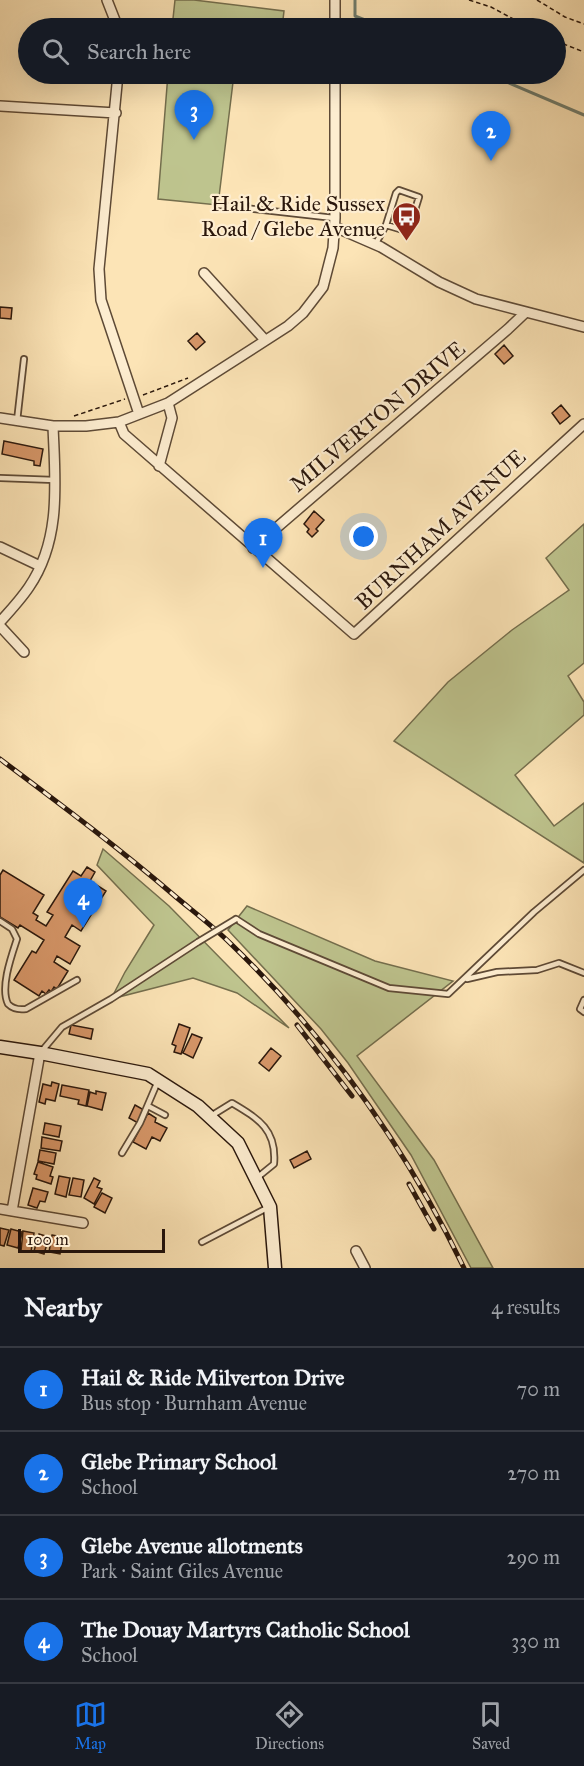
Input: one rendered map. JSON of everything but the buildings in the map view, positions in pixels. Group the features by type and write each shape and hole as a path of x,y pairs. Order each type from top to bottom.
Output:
{"main road":[{"path":"0,1047 148,1074 198,1106 238,1143 270,1207 275,1268"}],"street":[{"path":"107,0 114,18"},
{"path":"335,0 335,18"},
{"path":"117,84 99,270 101,300 139,414"},
{"path":"0,418 53,426 86,426 119,422 168,403 288,326 303,313 323,287 333,248 335,84"},
{"path":"0,106 116,112"},
{"path":"335,222 439,282 476,299 584,327"},
{"path":"204,273 265,339"},
{"name":"MILVERTON DRIVE","path":"253,548 500,337 526,312"},
{"path":"159,466 172,418 168,403"},
{"name":"BURNHAM AVENUE","path":"119,422 124,434 159,466 354,634 584,424"},
{"path":"24,652 0,624 30,586 49,546 55,507 53,426"},
{"path":"0,547 40,566"},
{"path":"12,1211 40,1053"},
{"path":"0,1209 83,1223"},
{"path":"356,1251 365,1268"}],"lane":[{"path":"375,245 386,225 396,193 399,190 419,197 409,229 406,231 386,225"},
{"path":"218,205 335,222"},
{"path":"17,421 24,359"},
{"path":"0,478 55,480"},
{"path":"40,1053 62,1027 111,999 236,919 259,934 389,988 448,994 534,912 584,870"},
{"path":"0,921 12,929 17,939 1,986 4,999 11,1007 19,1010 26,1009 77,980"},
{"path":"465,979 496,972 537,970 559,963 584,973"},
{"path":"584,1000 580,1009 584,1012"},
{"path":"122,1154 148,1106 158,1081"},
{"path":"210,1117 232,1103 251,1114 269,1131 275,1149 274,1164 256,1179"},
{"path":"148,1106 165,1115"},
{"path":"202,1242 270,1207"}],"path":[{"path":"469,0 492,7 512,18"},
{"path":"537,0 565,17 584,24"},
{"path":"566,45 584,52"},
{"path":"142,399 143,394 195,375"},
{"path":"74,416 128,398"}],"green space":[{"path":"175,0 194,0 284,11 283,18 173,18"},
{"path":"167,84 233,84 218,205 158,199"},
{"path":"584,524 584,663 568,676 584,702 584,715 515,775 554,826 584,803 584,863 394,741 448,682 512,630 569,590 546,558"},
{"path":"103,849 169,906 289,1028 237,993 193,978 111,999 154,925 97,865"},
{"path":"247,906 375,961 453,981 357,1056 434,1160 493,1268 471,1268 411,1155 348,1063 321,1029 228,930"}],"waterway":[{"path":"355,0 355,16 360,18"},
{"path":"511,84 584,115"}],"railway":[{"path":"0,759 111,844 204,920 266,980 300,1017 332,1056 390,1137 417,1180 464,1268"},
{"path":"297,1025 352,1096"},
{"path":"409,1184 434,1229"}],"place":[{"name":"Glebe Avenue allotments","path":"194,140"},
{"name":"Glebe Primary School","path":"491,161"},
{"name":"Hail & Ride Sussex Road / Glebe Avenue","path":"406,242"},
{"name":"Hail & Ride Milverton Drive","path":"263,568"},
{"name":"The Douay Martyrs Catholic School","path":"83,928"}]}
